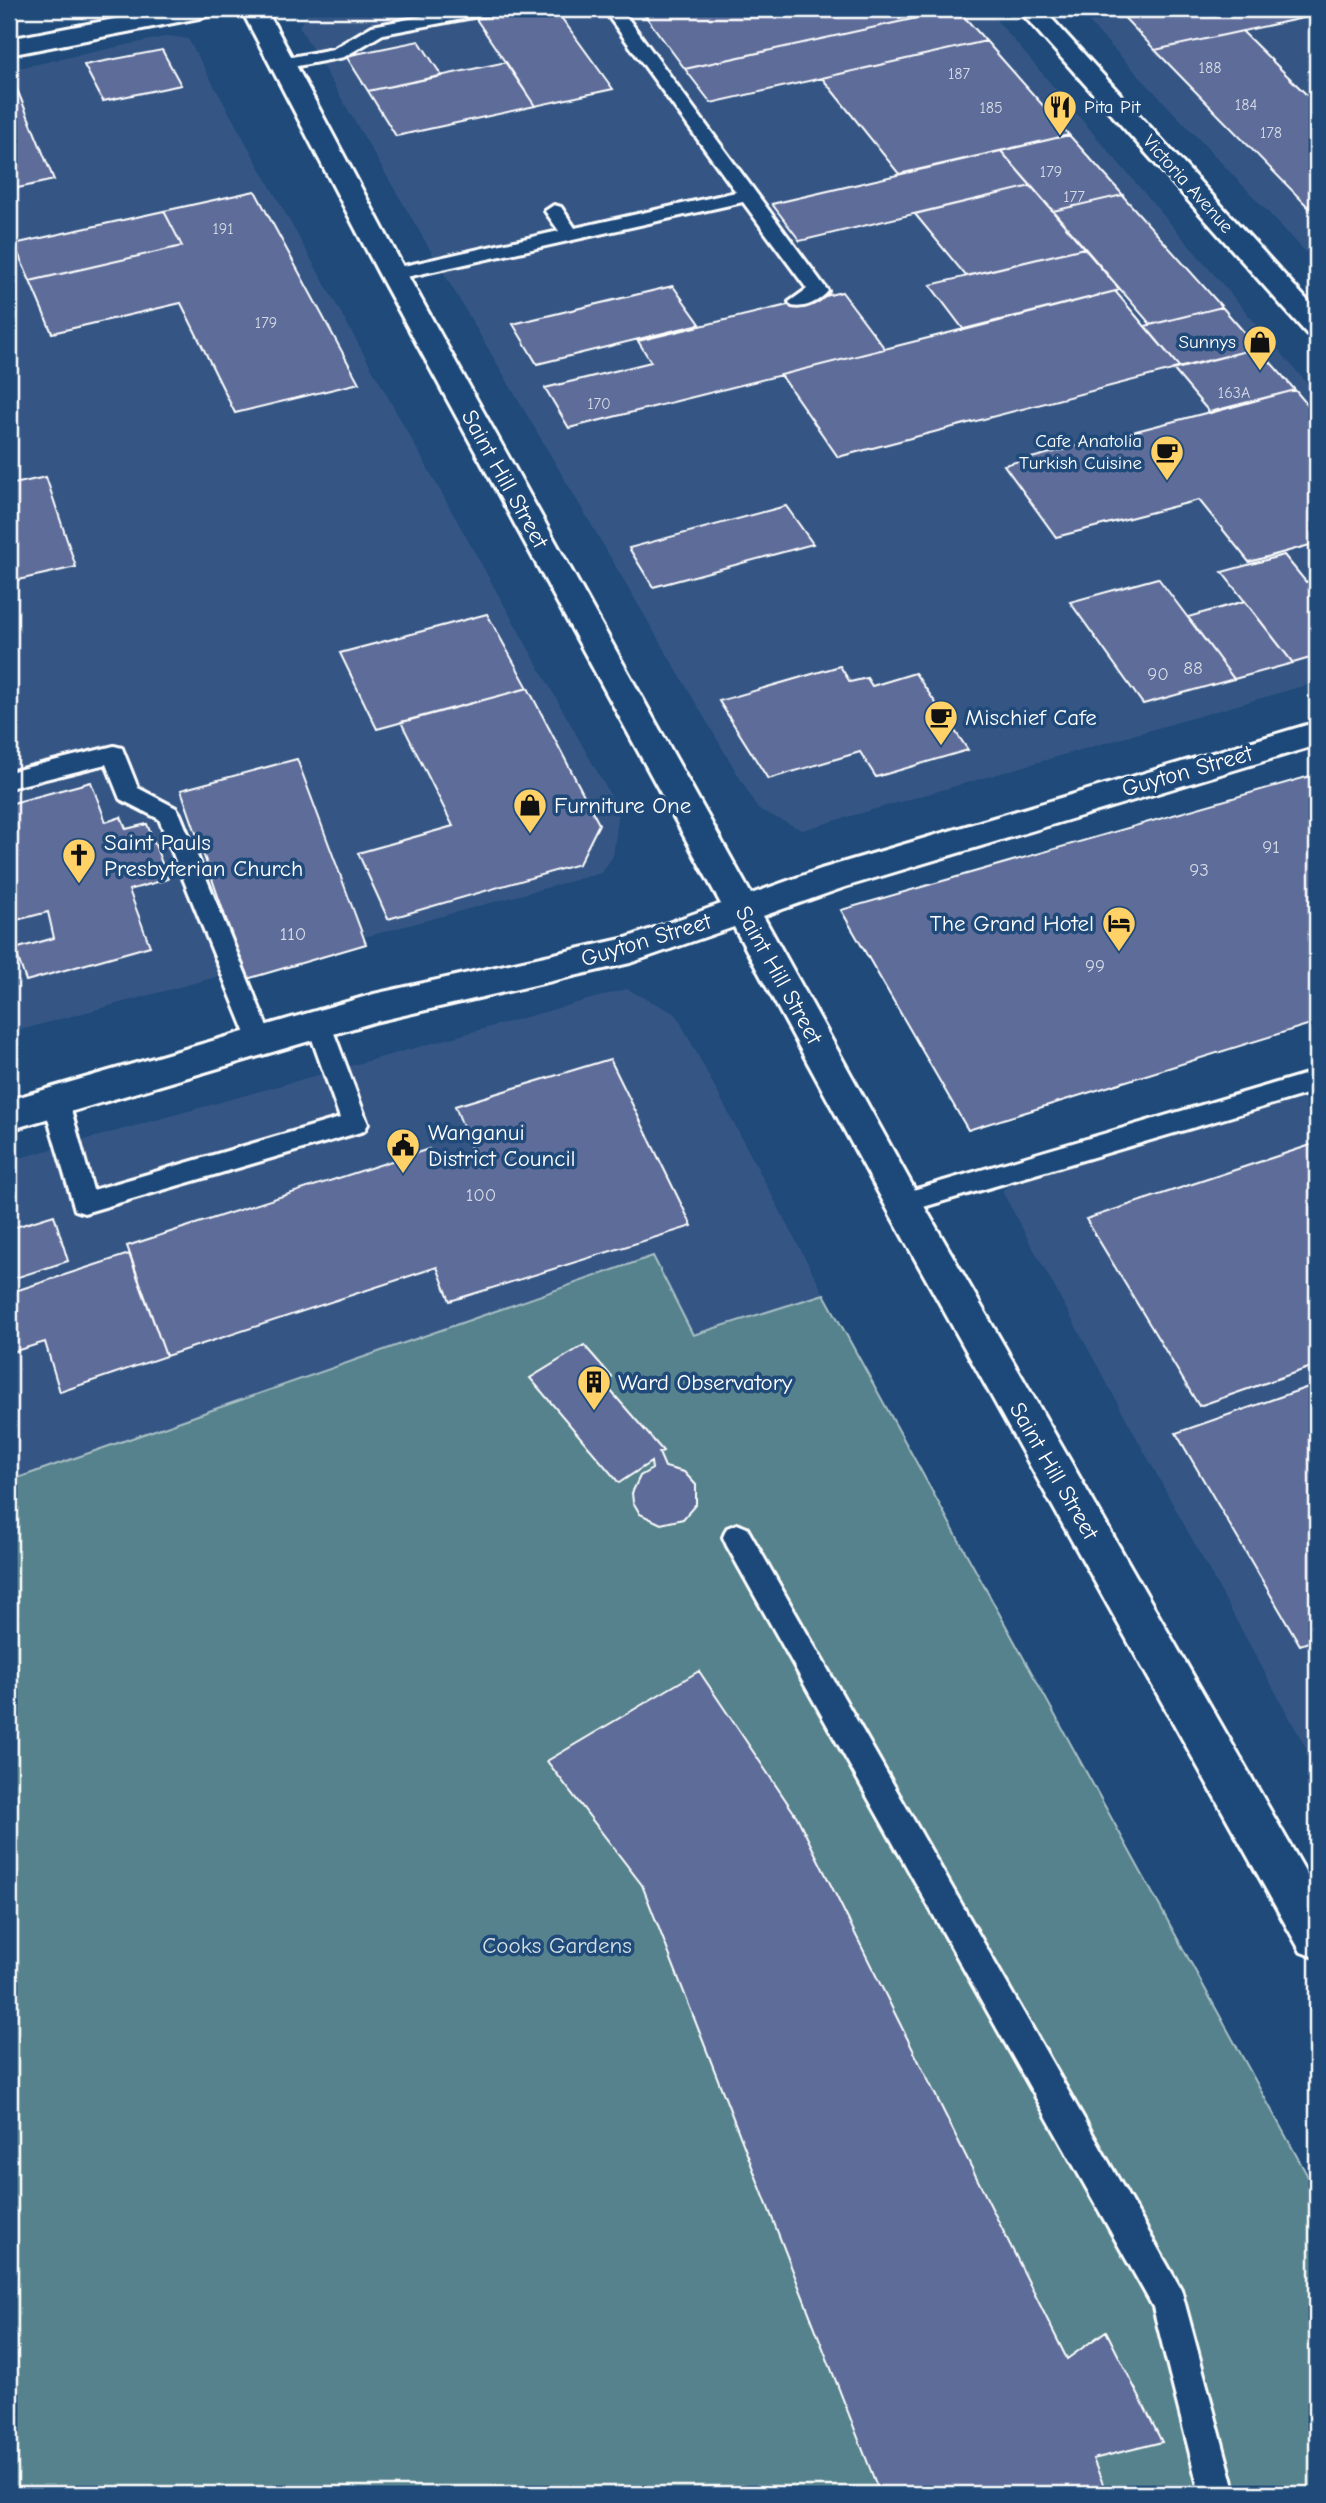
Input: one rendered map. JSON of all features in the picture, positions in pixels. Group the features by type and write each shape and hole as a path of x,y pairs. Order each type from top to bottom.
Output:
{"main road":[{"path":"9,47 204,9"},
{"name":"Saint Hill Street","path":"253,9 393,274 903,1203 1315,1926"},
{"name":"Victoria Avenue","path":"1030,9 1317,328"},
{"name":"Guyton Street","path":"9,1115 374,1008 629,950 952,841 1317,733"}],"lane":[{"path":"282,64 338,53 378,30 459,11 489,9"},
{"path":"612,9 818,292 799,302"},
{"path":"393,274 748,195"},
{"path":"554,211 569,234"},
{"path":"9,780 114,754 128,793 168,814 261,1041"},
{"path":"56,1101 84,1203 355,1124 319,1024"},
{"path":"903,1203 1317,1081"},
{"path":"737,1537 1169,2301 1218,2494"}],"shaded area":[{"path":"310,9 987,9 1317,395 1317,682 802,830 758,809 299,26"},
{"path":"1076,9 1317,9 1317,264"},
{"path":"169,36 188,39 619,811 613,856 601,873 9,1033 9,70"},
{"path":"627,989 676,1014 824,1294 693,1335 652,1256 9,1481 9,1161"},
{"path":"1317,1073 1317,1768 1002,1191 1029,1168"}],"green space":[{"name":"Cooks Gardens","path":"653,1256 693,1335 824,1294 1317,2193 1317,2494 9,2494 9,1481"}],"building":[{"path":"523,9 555,9 613,89 535,106 476,19"},
{"path":"957,9 986,41 711,103 685,69"},
{"path":"958,9 685,69 641,10"},
{"path":"1116,9 1317,9 1317,15 1155,50"},
{"path":"1242,31 1317,105 1317,216 1155,50"},
{"path":"419,41 442,76 368,91 346,56"},
{"path":"986,41 1069,135 899,174 822,78"},
{"path":"162,50 181,85 103,101 84,65"},
{"path":"506,62 535,106 396,136 368,91"},
{"path":"12,77 54,180 9,190 9,78"},
{"path":"1069,135 1123,195 1053,211 1001,151"},
{"path":"1001,151 1031,186 800,241 772,204"},
{"path":"1031,186 1084,248 966,276 915,214"},
{"path":"255,191 359,383 235,413 181,303 52,333 30,281 182,246 164,211"},
{"path":"1122,195 1222,307 1151,325 1053,211"},
{"path":"164,211 182,246 30,281 14,244"},
{"path":"1084,248 1120,290 964,330 930,285"},
{"path":"673,286 700,324 537,364 513,324"},
{"path":"1115,291 1180,368 838,457 781,375"},
{"path":"842,292 885,349 569,428 545,388 651,362 638,341"},
{"path":"1222,307 1258,348 1180,368 1145,326"},
{"path":"1258,348 1295,390 1210,413 1173,369"},
{"name":"Cafe Anatolia Turkish Cuisine","path":"1295,390 1317,416 1317,543 1249,562 1199,500 1056,537 1004,465"},
{"path":"46,477 76,567 9,582 9,485"},
{"path":"786,506 813,544 653,587 629,548"},
{"path":"1284,555 1306,582 1317,578 1317,656 1293,663 1222,572"},
{"path":"1158,578 1234,679 1143,704 1070,602"},
{"path":"1245,601 1293,663 1234,679 1188,617"},
{"path":"487,614 528,688 377,729 340,653"},
{"path":"840,666 850,682 867,678 872,686 915,673 968,750 876,777 860,752 768,779 719,701"},
{"path":"528,688 599,824 579,864 388,919 358,853 453,826 401,722"},
{"path":"297,759 366,944 247,979 181,790"},
{"path":"1317,774 1317,1022 968,1130 841,910"},
{"name":"Saint Pauls Presbyterian Church","path":"91,782 106,822 121,817 126,829 147,824 168,879 129,890 150,946 26,981 15,949 54,938 48,912 9,922 9,804"},
{"path":"610,1059 692,1226 450,1301 437,1267 166,1356 127,1246 429,1149 436,1165 474,1155 455,1106"},
{"path":"1317,1143 1317,1365 1199,1406 1086,1219"},
{"path":"54,1215 68,1261 9,1280 9,1229"},
{"path":"129,1254 166,1356 60,1392 45,1342 9,1353 9,1293"},
{"name":"Ward Observatory","path":"584,1345 612,1377 603,1382 663,1451 659,1453 665,1467 684,1472 696,1485 696,1504 683,1519 661,1524 640,1514 633,1502 632,1493 640,1476 652,1469 651,1462 619,1483 530,1378"},
{"path":"1317,1384 1317,1639 1300,1645 1176,1433"},
{"path":"699,1671 797,1817 1067,2359 1106,2331 1162,2442 1093,2459 1107,2494 880,2494 642,1885 547,1761"}],"place":[{"name":"Pita Pit","path":"1060,137"},
{"name":"Sunnys","path":"1260,372"},
{"name":"Cafe Anatolia Turkish Cuisine","path":"1167,482"},
{"name":"Mischief Cafe","path":"941,747"},
{"name":"Furniture One","path":"530,835"},
{"name":"Saint Pauls Presbyterian Church","path":"79,885"},
{"name":"The Grand Hotel","path":"1119,953"},
{"name":"Wanganui District Council","path":"403,1175"},
{"name":"Ward Observatory","path":"594,1412"}]}
